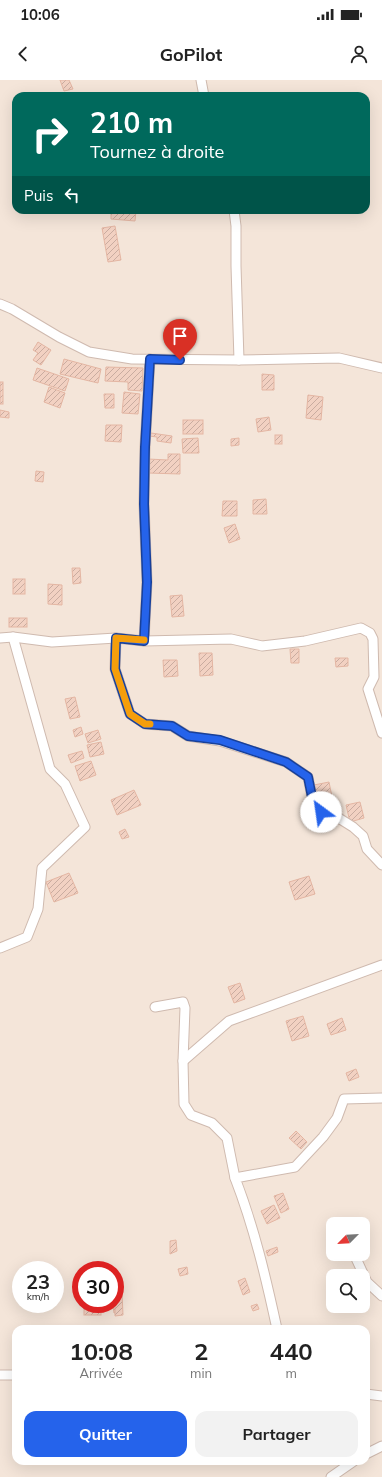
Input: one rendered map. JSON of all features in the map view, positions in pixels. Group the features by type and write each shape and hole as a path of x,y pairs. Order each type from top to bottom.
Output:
{"street":[{"path":"201,80 203,92"},
{"path":"234,214 239,360"},
{"path":"0,304 12,309 59,337 89,352 132,359 239,360 339,358 382,368"},
{"path":"144,641 147,582 144,504 145,447 150,359"},
{"path":"0,638 13,637 52,642 116,638 144,641 231,640 262,646 305,641 360,628 370,633 372,639 374,677 368,690 382,733"},
{"path":"0,948 27,937 38,909 42,868 85,827 65,784 50,769 13,637"},
{"path":"116,638 115,669 130,714 145,724 172,726 188,736 220,740 286,762 308,777 314,807 321,812 329,812 354,827 363,836 367,849 382,866"},
{"path":"183,1062 229,1021 382,965"},
{"path":"155,1007 183,1002 185,1008 183,1062 184,1104 191,1114 212,1123 227,1138 235,1178 249,1216 276,1325"},
{"path":"235,1178 295,1167 323,1137 337,1118 344,1099 382,1098"},
{"path":"357,1261 367,1282 382,1296"},
{"path":"0,1375 12,1375"},
{"path":"370,1394 382,1396"},
{"path":"370,1452 382,1446"},
{"path":"331,1477 348,1465"}],"shaded area":[{"path":"0,80 382,80 382,1477 0,1477"}],"building":[{"path":"60,80 69,80 73,89 64,91"},
{"path":"111,214 136,214 135,221 111,219"},
{"path":"115,226 121,260 108,262 102,228"},
{"path":"38,342 51,350 41,365 33,360 38,353 33,350"},
{"path":"64,359 101,369 98,383 60,374"},
{"path":"106,367 143,368 142,391 128,390 128,382 105,381"},
{"path":"37,368 69,379 65,391 33,380"},
{"path":"262,374 274,375 274,390 262,390"},
{"path":"0,382 3,382 3,404 0,404"},
{"path":"49,387 65,393 60,408 44,402"},
{"path":"124,392 140,394 138,414 122,413"},
{"path":"104,394 114,394 114,408 105,408"},
{"path":"308,395 323,397 321,420 306,418"},
{"path":"0,410 9,412 9,418 0,417"},
{"path":"269,417 271,430 258,432 256,419"},
{"path":"183,420 203,420 203,434 183,434"},
{"path":"106,425 122,425 121,442 105,441"},
{"path":"151,433 172,436 171,443 157,441 157,437 149,436"},
{"path":"275,435 282,435 282,444 275,444"},
{"path":"198,438 199,453 183,453 182,439"},
{"path":"239,438 239,445 231,446 231,439"},
{"path":"168,454 180,454 180,474 148,473 148,459 168,460"},
{"path":"36,471 44,472 43,482 35,481"},
{"path":"266,499 267,514 253,514 253,500"},
{"path":"223,501 237,501 237,516 222,516"},
{"path":"235,524 240,539 229,543 224,528"},
{"path":"72,568 80,568 81,583 73,584"},
{"path":"13,579 25,579 25,594 13,594"},
{"path":"48,584 62,585 62,605 48,604"},
{"path":"182,595 184,616 172,617 170,596"},
{"path":"9,618 27,618 27,627 9,627"},
{"path":"290,649 299,649 299,663 291,663"},
{"path":"199,653 212,653 213,675 200,676"},
{"path":"335,658 348,658 348,666 336,667"},
{"path":"163,660 177,660 178,676 164,677"},
{"path":"75,697 80,717 70,719 65,699"},
{"path":"81,727 83,734 75,737 73,730"},
{"path":"98,730 101,739 88,743 85,734"},
{"path":"101,742 104,754 90,757 87,745"},
{"path":"82,751 84,758 71,763 68,755"},
{"path":"91,761 96,775 80,781 75,766"},
{"path":"329,782 333,802 318,805 314,785"},
{"path":"134,790 141,805 117,815 111,800"},
{"path":"360,802 364,818 350,822 346,805"},
{"path":"125,829 129,837 122,839 119,832"},
{"path":"69,873 78,893 54,902 46,882"},
{"path":"309,876 315,894 295,900 289,882"},
{"path":"240,983 245,999 234,1003 228,987"},
{"path":"303,1016 309,1036 292,1041 286,1021"},
{"path":"342,1018 346,1030 331,1035 327,1024"},
{"path":"356,1069 359,1077 349,1081 346,1073"},
{"path":"296,1131 307,1142 301,1149 289,1138"},
{"path":"283,1193 289,1209 281,1213 274,1196"},
{"path":"274,1205 280,1218 267,1224 261,1211"},
{"path":"176,1240 177,1251 170,1254 170,1241"},
{"path":"277,1247 278,1252 268,1256 266,1251"},
{"path":"187,1267 188,1274 180,1276 178,1269"},
{"path":"245,1278 250,1292 243,1295 238,1281"},
{"path":"257,1304 259,1309 253,1311 251,1306"},
{"path":"84,1313 101,1313 101,1315 84,1315"},
{"path":"115,1313 123,1313 123,1315 115,1316"}],"slow traffic":[{"path":"144,640 116,638 115,669 120,686 128,704 130,714 145,724 150,724"}],"route":[{"path":"180,360 150,359 145,447 144,504 147,582 144,641 116,638 115,669 120,686 128,704 130,714 145,724 172,726 188,736 220,740 286,762 308,777 314,807 321,812"}]}
